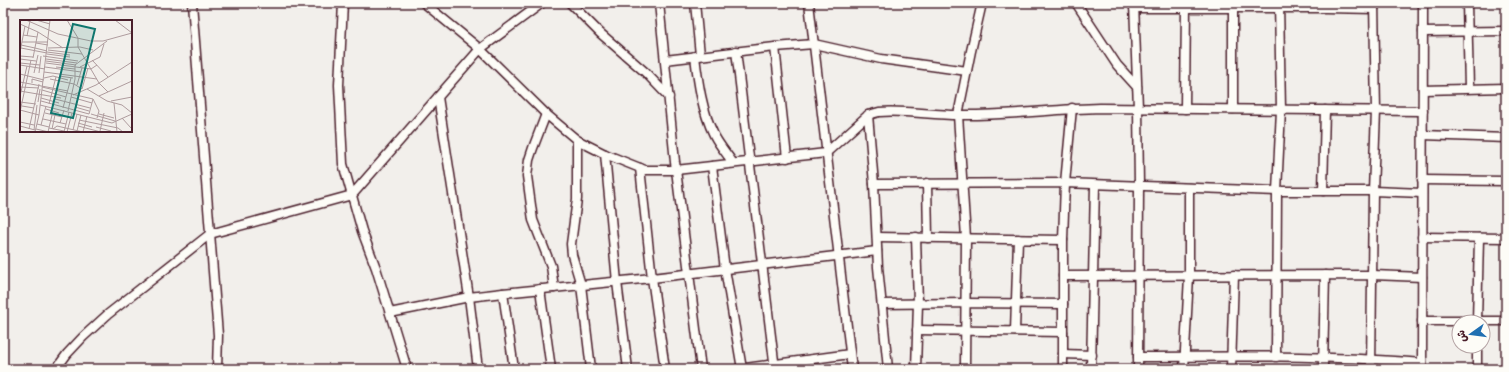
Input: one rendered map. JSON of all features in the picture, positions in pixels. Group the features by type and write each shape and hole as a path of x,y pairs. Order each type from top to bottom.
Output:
{"street":[{"path":"192,3 218,335 217,369"},
{"path":"343,3 339,85 343,164 362,231 376,268 407,369"},
{"path":"424,3 480,49 546,114 577,140 605,154 640,168 653,170 676,170 826,153 868,115 885,111 958,115 1017,113 1072,108 1423,111"},
{"path":"56,369 67,354 83,337 107,315 210,234 352,194 480,49 542,3"},
{"path":"570,3 600,33 646,72 668,97"},
{"path":"659,3 676,170 702,369"},
{"path":"695,3 700,88 710,127 719,144 733,163"},
{"path":"809,3 826,153 840,256 852,369"},
{"path":"965,369 966,238 958,115 982,3"},
{"path":"1076,3 1117,65 1138,86"},
{"path":"1138,357 1323,357 1371,359 1422,366 1423,3"},
{"path":"1467,3 1468,88"},
{"path":"1138,369 1140,186 1138,86 1134,5 1186,5 1233,8 1326,5 1374,6 1376,111 1373,191 1371,369"},
{"path":"1185,109 1186,5"},
{"path":"1276,357 1277,191 1281,110 1279,6"},
{"path":"1233,8 1233,109"},
{"path":"1423,32 1506,31"},
{"path":"665,60 736,51 814,44 881,59 967,71"},
{"path":"775,47 787,158"},
{"path":"736,51 775,366"},
{"path":"1423,90 1506,88"},
{"path":"438,97 469,297 478,369"},
{"path":"1063,369 1063,240 1065,183 1072,108"},
{"path":"1323,191 1325,110"},
{"path":"546,114 531,154 527,176 533,220 551,266 554,288"},
{"path":"868,115 874,184 877,251 888,369"},
{"path":"1423,135 1506,138"},
{"path":"577,140 577,199 571,244 572,255 581,285 590,369"},
{"path":"605,154 628,369"},
{"path":"712,166 726,270 742,369"},
{"path":"640,168 652,278 665,369"},
{"path":"1422,180 1506,181"},
{"path":"927,183 928,238"},
{"path":"874,184 1065,183 1277,191 1373,191 1422,193"},
{"path":"1092,369 1094,184"},
{"path":"1184,369 1189,276 1189,188"},
{"path":"876,237 1063,240"},
{"path":"916,237 918,303 916,369"},
{"path":"1422,237 1506,238"},
{"path":"1477,314 1478,238"},
{"path":"1015,331 1018,239"},
{"path":"390,313 469,297 726,270 877,251"},
{"path":"1231,369 1234,275"},
{"path":"1323,369 1325,275"},
{"path":"1063,276 1373,275 1422,277"},
{"path":"540,289 551,369"},
{"path":"504,293 514,369"},
{"path":"882,304 1063,304"},
{"path":"1422,321 1451,322"},
{"path":"1491,322 1506,321"},
{"path":"917,330 1063,332"},
{"path":"738,369 775,366 850,354"},
{"path":"1063,354 1092,355"},
{"path":"1477,354 1477,369"}]}
